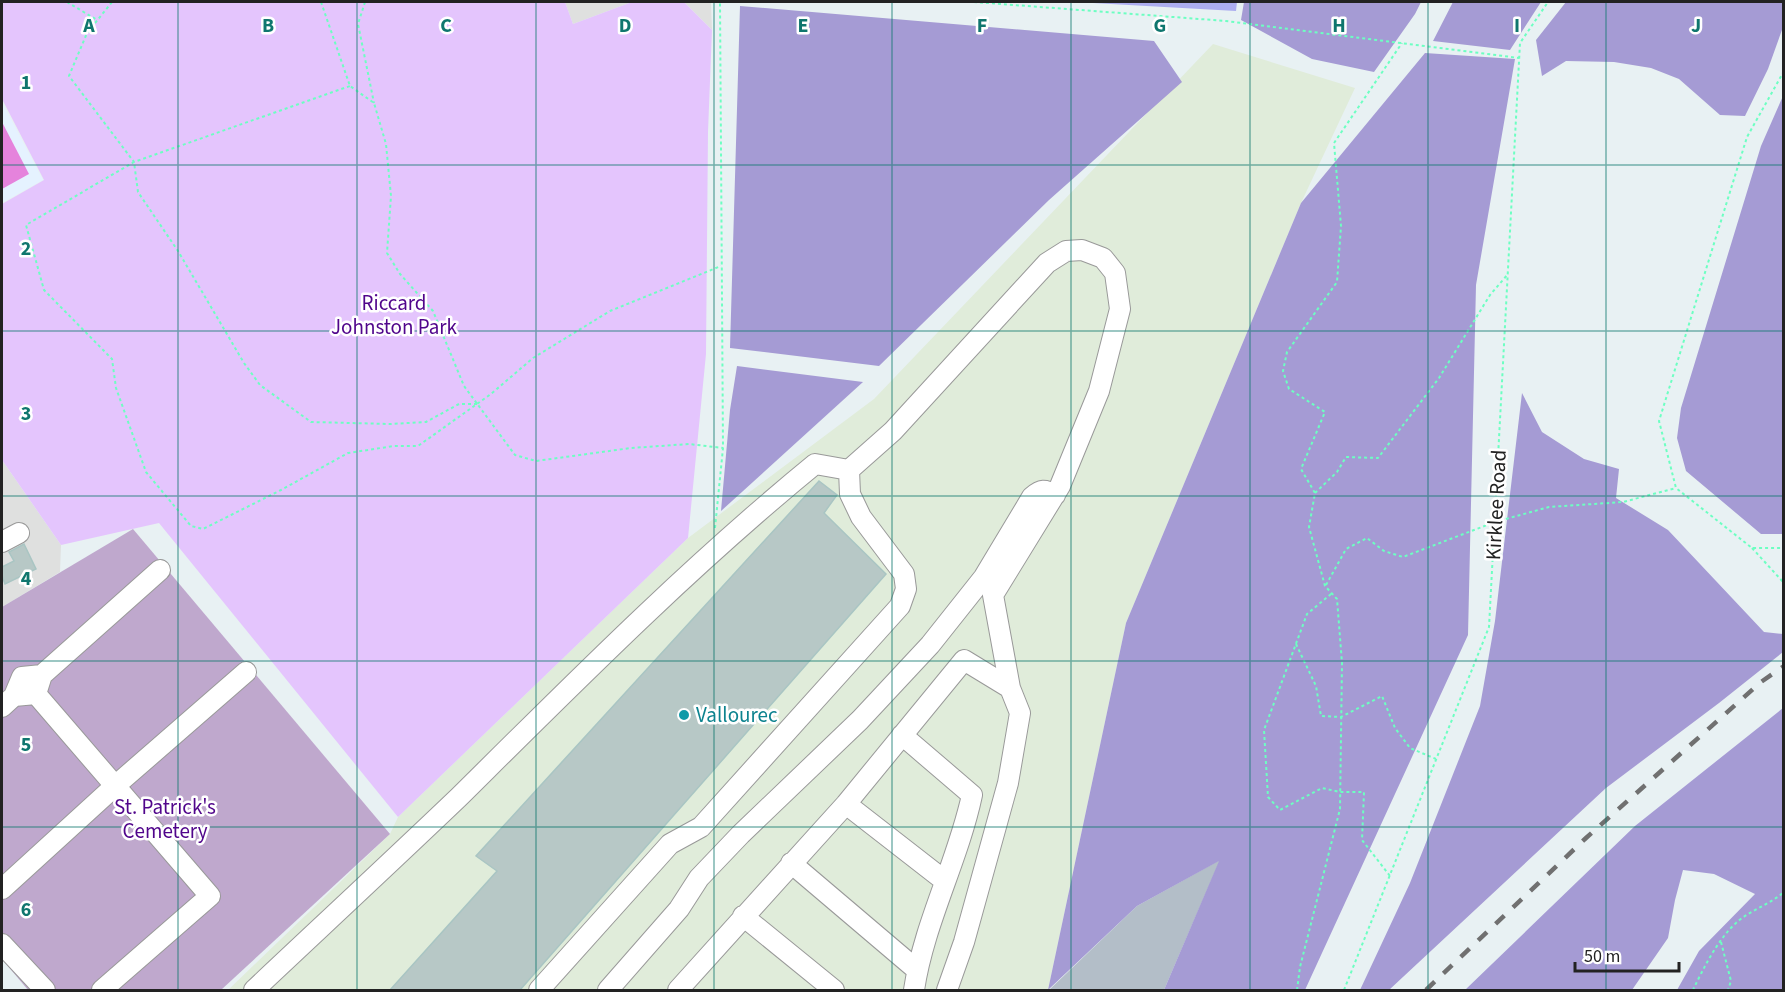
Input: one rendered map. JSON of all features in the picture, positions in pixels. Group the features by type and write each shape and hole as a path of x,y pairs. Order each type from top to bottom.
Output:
{"lane":[{"path":"849,470 893,431 1047,263 1066,251 1082,250 1103,258 1115,273 1120,309 1099,391 1055,495 993,595 1010,688 1020,713 1008,783 964,942 947,990"},
{"path":"254,990 419,836 608,650 815,464 849,470"},
{"path":"539,990 670,844 700,827 900,606 906,589 904,574 861,517 850,494 849,470"},
{"path":"608,990 679,909 699,879 741,834 860,720 930,645 984,577 1032,497 1045,489 1055,495"},
{"path":"36,694 42,675 160,570"},
{"path":"678,990 846,804 964,660 1010,688"},
{"path":"2,889 115,786 246,672"},
{"path":"8,702 22,677 42,675"},
{"path":"36,694 210,896 102,990"},
{"path":"8,702 36,694"},
{"path":"902,735 972,795 967,820 917,970 914,990"},
{"path":"846,804 945,881"},
{"path":"791,863 917,970"},
{"path":"743,916 834,990"},
{"path":"2,944 45,990"}],"path":[{"path":"67,2 97,21"},
{"path":"112,2 87,33 69,76 134,162 138,192 260,385 311,422 390,424 426,422 459,404 477,404"},
{"path":"321,2 350,86 374,103"},
{"path":"364,2 358,24 374,103 386,144 391,196 387,253 400,274 433,311 464,386 514,455 536,461 631,448 689,444 723,448"},
{"path":"712,555 723,448 720,2"},
{"path":"974,2 1226,21 1520,58"},
{"name":"Kirklee Road","path":"1344,990 1489,627 1520,43 1548,2"},
{"path":"1315,493 1301,470 1324,412 1289,389 1283,371 1287,352 1336,282 1341,225 1334,143 1402,43"},
{"path":"1784,71 1747,137 1659,421 1676,488 1752,548 1784,584"},
{"path":"350,86 134,162 26,225 44,290 112,359 116,388 146,472 191,526 203,529 231,516 348,453 394,446 418,446 477,404 533,358 610,311 722,266"},
{"path":"1297,990 1300,968 1340,808 1342,663 1338,609 1337,598 1325,586 1309,527 1315,493 1337,472 1346,457 1378,458 1439,378 1490,295 1508,274"},
{"path":"1325,586 1346,549 1367,538 1384,551 1403,557 1495,522 1549,507 1623,502 1676,488"},
{"path":"1752,548 1784,548"},
{"path":"1332,593 1307,614 1264,730 1268,797 1280,810 1322,788 1340,792 1364,792 1362,840 1390,876"},
{"path":"1296,644 1316,686 1321,716 1341,717 1382,696 1395,728 1410,748 1436,759"},
{"path":"1693,990 1706,964 1736,923 1773,902 1784,892"},
{"path":"1721,942 1731,981 1728,990"}],"shaded area":[{"path":"565,2 632,2 573,24"},
{"path":"684,2 711,2 712,30"},
{"path":"1075,2 1237,2 1236,11"},
{"path":"1244,2 1421,2 1374,72 1312,59 1241,20"},
{"path":"1453,2 1541,2 1510,50 1433,41"},
{"path":"1566,2 1783,2 1783,27 1768,69 1745,116 1720,115 1679,79 1651,68 1614,62 1566,61 1542,76 1536,40"},
{"path":"740,6 1154,41 1182,82 1049,200 879,366 730,348"},
{"path":"1213,44 1355,88 1301,203 1126,623 1048,990 228,990 390,834 398,817 688,538 874,399"},
{"path":"1425,53 1515,59 1476,285 1468,635 1305,990 1164,990 1219,861 1137,906 1048,990 1126,623 1301,203"},
{"path":"1783,96 1783,534 1761,534 1686,471 1677,438 1681,408 1761,146"},
{"path":"2,102 43,180 2,203"},
{"path":"2,122 29,174 2,189"},
{"path":"737,366 863,382 721,511 730,410"},
{"path":"1522,393 1542,432 1584,459 1619,469 1616,498 1668,530 1764,632 1783,634 1783,652 1606,788 1389,990 1360,990 1410,883 1480,706 1495,621"},
{"path":"2,460 61,545 60,572 2,607"},
{"path":"1783,708 1783,990 1677,990 1699,951 1755,894 1714,874 1683,870 1668,938 1632,990 1465,990 1635,826"},
{"path":"1220,860 1164,990 1049,990 1137,906"}],"green space":[{"name":"Riccard Johnston Park","path":"2,2 565,2 573,24 632,2 684,2 712,30 708,132 706,354 688,538 398,817 159,523 61,545 2,460 2,204 44,180 2,99"},
{"name":"St. Patrick's Cemetery","path":"133,529 390,834 221,990 28,990 2,959 2,607"}],"building":[{"name":"Vallourec","path":"819,481 837,495 824,513 886,574 520,990 390,990 497,871 476,856"},
{"path":"24,544 36,569 5,584 2,567 14,561 9,552"}],"railway":[{"path":"1426,990 1586,838 1761,682 1784,666"}],"place":[{"name":"Vallourec","path":"684,715"}]}
